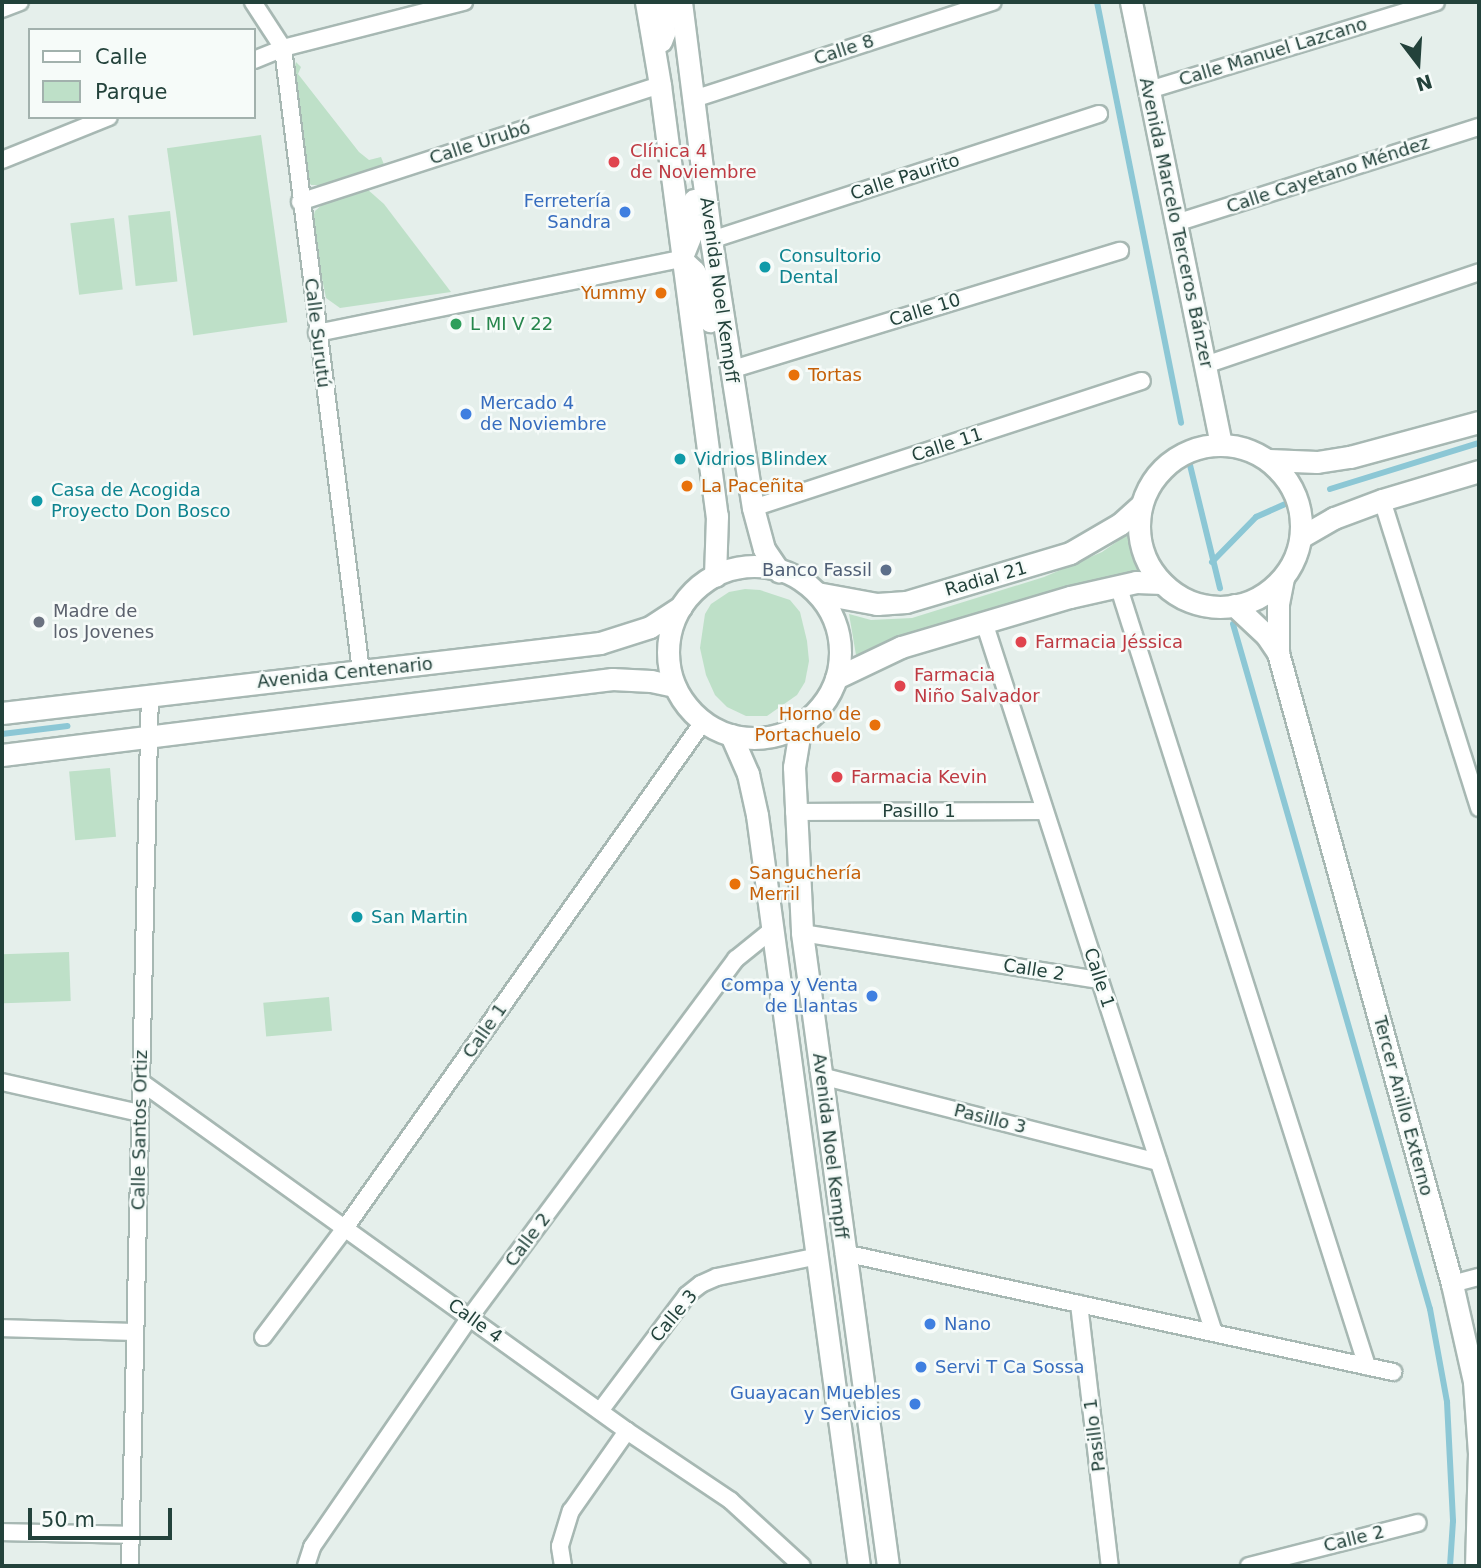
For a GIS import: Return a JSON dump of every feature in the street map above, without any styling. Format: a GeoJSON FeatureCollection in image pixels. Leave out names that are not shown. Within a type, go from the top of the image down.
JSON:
{"type":"FeatureCollection","features":[{"type":"Feature","properties":{"kind":"street"},"geometry":{"type":"LineString","coordinates":[[2,9],[20,2]]}},
{"type":"Feature","properties":{"kind":"street","name":"Calle Surutú"},"geometry":{"type":"LineString","coordinates":[[253,2],[283,48],[300,202],[361,672]]}},
{"type":"Feature","properties":{"kind":"street"},"geometry":{"type":"LineString","coordinates":[[256,59],[283,48],[464,2]]}},
{"type":"Feature","properties":{"kind":"street","name":"Avenida Noel Kempff"},"geometry":{"type":"LineString","coordinates":[[646,2],[656,54],[717,516],[718,554],[715,576]]}},
{"type":"Feature","properties":{"kind":"street"},"geometry":{"type":"LineString","coordinates":[[656,54],[664,33],[663,2]]}},
{"type":"Feature","properties":{"kind":"street","name":"Avenida Noel Kempff"},"geometry":{"type":"LineString","coordinates":[[681,2],[711,240],[753,508],[764,549],[779,571]]}},
{"type":"Feature","properties":{"kind":"street","name":"Calle 8"},"geometry":{"type":"LineString","coordinates":[[694,99],[993,2]]}},
{"type":"Feature","properties":{"kind":"street","name":"Avenida Marcelo Terceros Bánzer"},"geometry":{"type":"LineString","coordinates":[[1131,2],[1221,444]]}},
{"type":"Feature","properties":{"kind":"street","name":"Calle Manuel Lazcano"},"geometry":{"type":"LineString","coordinates":[[1149,90],[1436,2]]}},
{"type":"Feature","properties":{"kind":"street","name":"Calle Urubó"},"geometry":{"type":"LineString","coordinates":[[300,202],[660,85]]}},
{"type":"Feature","properties":{"kind":"street","name":"Calle Paurito"},"geometry":{"type":"LineString","coordinates":[[711,240],[1099,114]]}},
{"type":"Feature","properties":{"kind":"street"},"geometry":{"type":"LineString","coordinates":[[2,160],[104,119]]}},
{"type":"Feature","properties":{"kind":"street","name":"Calle Cayetano Méndez"},"geometry":{"type":"LineString","coordinates":[[1176,223],[1479,127]]}},
{"type":"Feature","properties":{"kind":"street"},"geometry":{"type":"LineString","coordinates":[[681,259],[696,222],[693,180],[700,143]]}},
{"type":"Feature","properties":{"kind":"street","name":"Calle 10"},"geometry":{"type":"LineString","coordinates":[[730,370],[1120,251]]}},
{"type":"Feature","properties":{"kind":"street"},"geometry":{"type":"LineString","coordinates":[[317,333],[681,259]]}},
{"type":"Feature","properties":{"kind":"street"},"geometry":{"type":"LineString","coordinates":[[681,259],[694,271],[703,288],[716,349],[730,370]]}},
{"type":"Feature","properties":{"kind":"street"},"geometry":{"type":"LineString","coordinates":[[1205,365],[1479,272]]}},
{"type":"Feature","properties":{"kind":"street","name":"Calle 11"},"geometry":{"type":"LineString","coordinates":[[753,508],[1142,381]]}},
{"type":"Feature","properties":{"kind":"street"},"geometry":{"type":"LineString","coordinates":[[1269,460],[1317,462],[1350,457],[1479,422]]}},
{"type":"Feature","properties":{"kind":"street"},"geometry":{"type":"LineString","coordinates":[[1221,444],[1242,447],[1269,460],[1289,482],[1300,508],[1301,537],[1294,559],[1283,578],[1266,593],[1234,605],[1201,605],[1180,597],[1162,583],[1149,566],[1141,547],[1138,526],[1141,505],[1155,476],[1180,455],[1221,444]]}},
{"type":"Feature","properties":{"kind":"street"},"geometry":{"type":"LineString","coordinates":[[1301,537],[1334,518],[1382,500],[1479,471]]}},
{"type":"Feature","properties":{"kind":"street"},"geometry":{"type":"LineString","coordinates":[[1382,500],[1479,808]]}},
{"type":"Feature","properties":{"kind":"street","name":"Radial 21"},"geometry":{"type":"LineString","coordinates":[[817,593],[877,604],[906,602],[1070,553],[1120,524],[1141,505]]}},
{"type":"Feature","properties":{"kind":"street"},"geometry":{"type":"LineString","coordinates":[[757,566],[779,571],[793,576],[817,593],[831,611],[838,633],[840,656],[836,678],[823,704],[802,724],[779,734],[755,738],[731,735],[703,722],[686,706],[674,686],[668,659],[670,632],[681,607],[696,589],[715,576],[757,566]]}},
{"type":"Feature","properties":{"kind":"street","name":"Tercer Anillo Externo"},"geometry":{"type":"LineString","coordinates":[[1283,578],[1276,628],[1278,653],[1452,1284],[1474,1382],[1479,1506],[1476,1566]]}},
{"type":"Feature","properties":{"kind":"street"},"geometry":{"type":"LineString","coordinates":[[836,678],[901,647],[984,622],[1118,585],[1162,583]]}},
{"type":"Feature","properties":{"kind":"street"},"geometry":{"type":"LineString","coordinates":[[1118,585],[1367,1366]]}},
{"type":"Feature","properties":{"kind":"street","name":"Tercer Anillo Externo"},"geometry":{"type":"LineString","coordinates":[[1234,605],[1266,635],[1278,653]]}},
{"type":"Feature","properties":{"kind":"street","name":"Avenida Centenario"},"geometry":{"type":"LineString","coordinates":[[2,713],[600,643],[650,627],[681,607]]}},
{"type":"Feature","properties":{"kind":"street","name":"Calle 1"},"geometry":{"type":"LineString","coordinates":[[984,622],[1214,1333]]}},
{"type":"Feature","properties":{"kind":"street"},"geometry":{"type":"LineString","coordinates":[[2,755],[612,679],[651,681],[674,686]]}},
{"type":"Feature","properties":{"kind":"street","name":"Calle Santos Ortiz"},"geometry":{"type":"LineString","coordinates":[[130,1566],[150,695]]}},
{"type":"Feature","properties":{"kind":"street","name":"Calle 1"},"geometry":{"type":"LineString","coordinates":[[263,1337],[345,1228],[703,722]]}},
{"type":"Feature","properties":{"kind":"street","name":"Avenida Noel Kempff"},"geometry":{"type":"LineString","coordinates":[[802,724],[794,767],[794,812],[803,933],[888,1566]]}},
{"type":"Feature","properties":{"kind":"street","name":"Avenida Noel Kempff"},"geometry":{"type":"LineString","coordinates":[[731,735],[748,774],[757,815],[859,1566]]}},
{"type":"Feature","properties":{"kind":"street","name":"Pasillo 1"},"geometry":{"type":"LineString","coordinates":[[794,812],[1044,811]]}},
{"type":"Feature","properties":{"kind":"street","name":"Calle 2"},"geometry":{"type":"LineString","coordinates":[[306,1566],[312,1548],[470,1317],[736,959],[772,930]]}},
{"type":"Feature","properties":{"kind":"street","name":"Calle 2"},"geometry":{"type":"LineString","coordinates":[[803,933],[1099,980]]}},
{"type":"Feature","properties":{"kind":"street","name":"Pasillo 3"},"geometry":{"type":"LineString","coordinates":[[821,1076],[1158,1162]]}},
{"type":"Feature","properties":{"kind":"street"},"geometry":{"type":"LineString","coordinates":[[2,1082],[140,1113]]}},
{"type":"Feature","properties":{"kind":"street","name":"Calle 4"},"geometry":{"type":"LineString","coordinates":[[141,1082],[627,1431],[731,1501],[802,1566]]}},
{"type":"Feature","properties":{"kind":"street"},"geometry":{"type":"LineString","coordinates":[[800,1122],[813,1143],[829,1236],[844,1253],[1393,1372]]}},
{"type":"Feature","properties":{"kind":"street"},"geometry":{"type":"LineString","coordinates":[[818,1256],[828,1262],[841,1286],[860,1418],[871,1441]]}},
{"type":"Feature","properties":{"kind":"street","name":"Calle 3"},"geometry":{"type":"LineString","coordinates":[[600,1411],[687,1295],[701,1284],[717,1277],[818,1256]]}},
{"type":"Feature","properties":{"kind":"street"},"geometry":{"type":"LineString","coordinates":[[1452,1284],[1479,1278]]}},
{"type":"Feature","properties":{"kind":"street","name":"Pasillo 1"},"geometry":{"type":"LineString","coordinates":[[1079,1304],[1110,1566]]}},
{"type":"Feature","properties":{"kind":"street"},"geometry":{"type":"LineString","coordinates":[[2,1328],[135,1332]]}},
{"type":"Feature","properties":{"kind":"street"},"geometry":{"type":"LineString","coordinates":[[563,1566],[561,1546],[571,1511],[627,1431]]}},
{"type":"Feature","properties":{"kind":"street","name":"Calle 2"},"geometry":{"type":"LineString","coordinates":[[1249,1566],[1418,1523]]}},
{"type":"Feature","properties":{"kind":"street"},"geometry":{"type":"LineString","coordinates":[[2,1532],[131,1535]]}},
{"type":"Feature","properties":{"kind":"green space"},"geometry":{"type":"Polygon","coordinates":[[[296,62],[301,67],[298,74],[359,152],[369,160],[381,157],[385,167],[330,185],[311,185],[302,171],[290,82],[296,62]]]}},
{"type":"Feature","properties":{"kind":"green space"},"geometry":{"type":"Polygon","coordinates":[[[261,135],[287,322],[193,335],[167,148],[261,135]]]}},
{"type":"Feature","properties":{"kind":"green space"},"geometry":{"type":"Polygon","coordinates":[[[367,189],[384,204],[451,292],[340,308],[326,298],[311,225],[315,211],[325,202],[367,189]]]}},
{"type":"Feature","properties":{"kind":"green space"},"geometry":{"type":"Polygon","coordinates":[[[170,211],[177,282],[136,286],[128,215],[170,211]]]}},
{"type":"Feature","properties":{"kind":"green space"},"geometry":{"type":"Polygon","coordinates":[[[114,218],[123,289],[79,295],[70,223],[114,218]]]}},
{"type":"Feature","properties":{"kind":"green space"},"geometry":{"type":"Polygon","coordinates":[[[1128,534],[1142,574],[940,627],[856,655],[849,614],[871,620],[912,618],[1044,577],[1102,552],[1128,534]]]}},
{"type":"Feature","properties":{"kind":"green space"},"geometry":{"type":"Polygon","coordinates":[[[760,590],[790,600],[800,612],[807,641],[809,661],[805,682],[797,695],[767,716],[746,716],[727,707],[715,695],[706,675],[700,648],[705,614],[711,604],[729,592],[760,590]]]}},
{"type":"Feature","properties":{"kind":"green space"},"geometry":{"type":"Polygon","coordinates":[[[110,768],[116,837],[75,840],[69,772],[110,768]]]}},
{"type":"Feature","properties":{"kind":"green space"},"geometry":{"type":"Polygon","coordinates":[[[69,952],[71,1001],[4,1003],[2,954],[69,952]]]}},
{"type":"Feature","properties":{"kind":"green space"},"geometry":{"type":"Polygon","coordinates":[[[329,997],[332,1031],[266,1037],[263,1003],[329,997]]]}},
{"type":"Feature","properties":{"kind":"waterway"},"geometry":{"type":"LineString","coordinates":[[1097,2],[1181,423]]}},
{"type":"Feature","properties":{"kind":"waterway"},"geometry":{"type":"LineString","coordinates":[[1330,489],[1479,443]]}},
{"type":"Feature","properties":{"kind":"waterway"},"geometry":{"type":"LineString","coordinates":[[1189,461],[1220,588]]}},
{"type":"Feature","properties":{"kind":"waterway"},"geometry":{"type":"LineString","coordinates":[[1212,562],[1256,517],[1285,504]]}},
{"type":"Feature","properties":{"kind":"waterway"},"geometry":{"type":"LineString","coordinates":[[1233,624],[1430,1309],[1447,1402],[1453,1521],[1450,1566]]}},
{"type":"Feature","properties":{"kind":"waterway"},"geometry":{"type":"LineString","coordinates":[[2,734],[68,726]]}},
{"type":"Feature","properties":{"kind":"place","name":"Clínica 4 de Noviembre"},"geometry":{"type":"Point","coordinates":[614,162]}},
{"type":"Feature","properties":{"kind":"place","name":"Ferretería Sandra"},"geometry":{"type":"Point","coordinates":[625,212]}},
{"type":"Feature","properties":{"kind":"place","name":"Consultorio Dental"},"geometry":{"type":"Point","coordinates":[765,267]}},
{"type":"Feature","properties":{"kind":"place","name":"Yummy"},"geometry":{"type":"Point","coordinates":[661,293]}},
{"type":"Feature","properties":{"kind":"place","name":"L MI V 22"},"geometry":{"type":"Point","coordinates":[456,324]}},
{"type":"Feature","properties":{"kind":"place","name":"Tortas"},"geometry":{"type":"Point","coordinates":[794,375]}},
{"type":"Feature","properties":{"kind":"place","name":"Mercado 4 de Noviembre"},"geometry":{"type":"Point","coordinates":[466,414]}},
{"type":"Feature","properties":{"kind":"place","name":"Vidrios Blindex"},"geometry":{"type":"Point","coordinates":[680,459]}},
{"type":"Feature","properties":{"kind":"place","name":"La Paceñita"},"geometry":{"type":"Point","coordinates":[687,486]}},
{"type":"Feature","properties":{"kind":"place","name":"Casa de Acogida Proyecto Don Bosco"},"geometry":{"type":"Point","coordinates":[37,501]}},
{"type":"Feature","properties":{"kind":"place","name":"Banco Fassil"},"geometry":{"type":"Point","coordinates":[886,570]}},
{"type":"Feature","properties":{"kind":"place","name":"Madre de los Jovenes"},"geometry":{"type":"Point","coordinates":[39,622]}},
{"type":"Feature","properties":{"kind":"place","name":"Farmacia Jéssica"},"geometry":{"type":"Point","coordinates":[1021,642]}},
{"type":"Feature","properties":{"kind":"place","name":"Farmacia Niño Salvador"},"geometry":{"type":"Point","coordinates":[900,686]}},
{"type":"Feature","properties":{"kind":"place","name":"Horno de Portachuelo"},"geometry":{"type":"Point","coordinates":[875,725]}},
{"type":"Feature","properties":{"kind":"place","name":"Farmacia Kevin"},"geometry":{"type":"Point","coordinates":[837,777]}},
{"type":"Feature","properties":{"kind":"place","name":"Sanguchería Merril"},"geometry":{"type":"Point","coordinates":[735,884]}},
{"type":"Feature","properties":{"kind":"place","name":"San Martin"},"geometry":{"type":"Point","coordinates":[357,917]}},
{"type":"Feature","properties":{"kind":"place","name":"Compa y Venta de Llantas"},"geometry":{"type":"Point","coordinates":[872,996]}},
{"type":"Feature","properties":{"kind":"place","name":"Nano"},"geometry":{"type":"Point","coordinates":[930,1324]}},
{"type":"Feature","properties":{"kind":"place","name":"Servi T Ca Sossa"},"geometry":{"type":"Point","coordinates":[921,1367]}},
{"type":"Feature","properties":{"kind":"place","name":"Guayacan Muebles y Servicios"},"geometry":{"type":"Point","coordinates":[915,1404]}}]}
